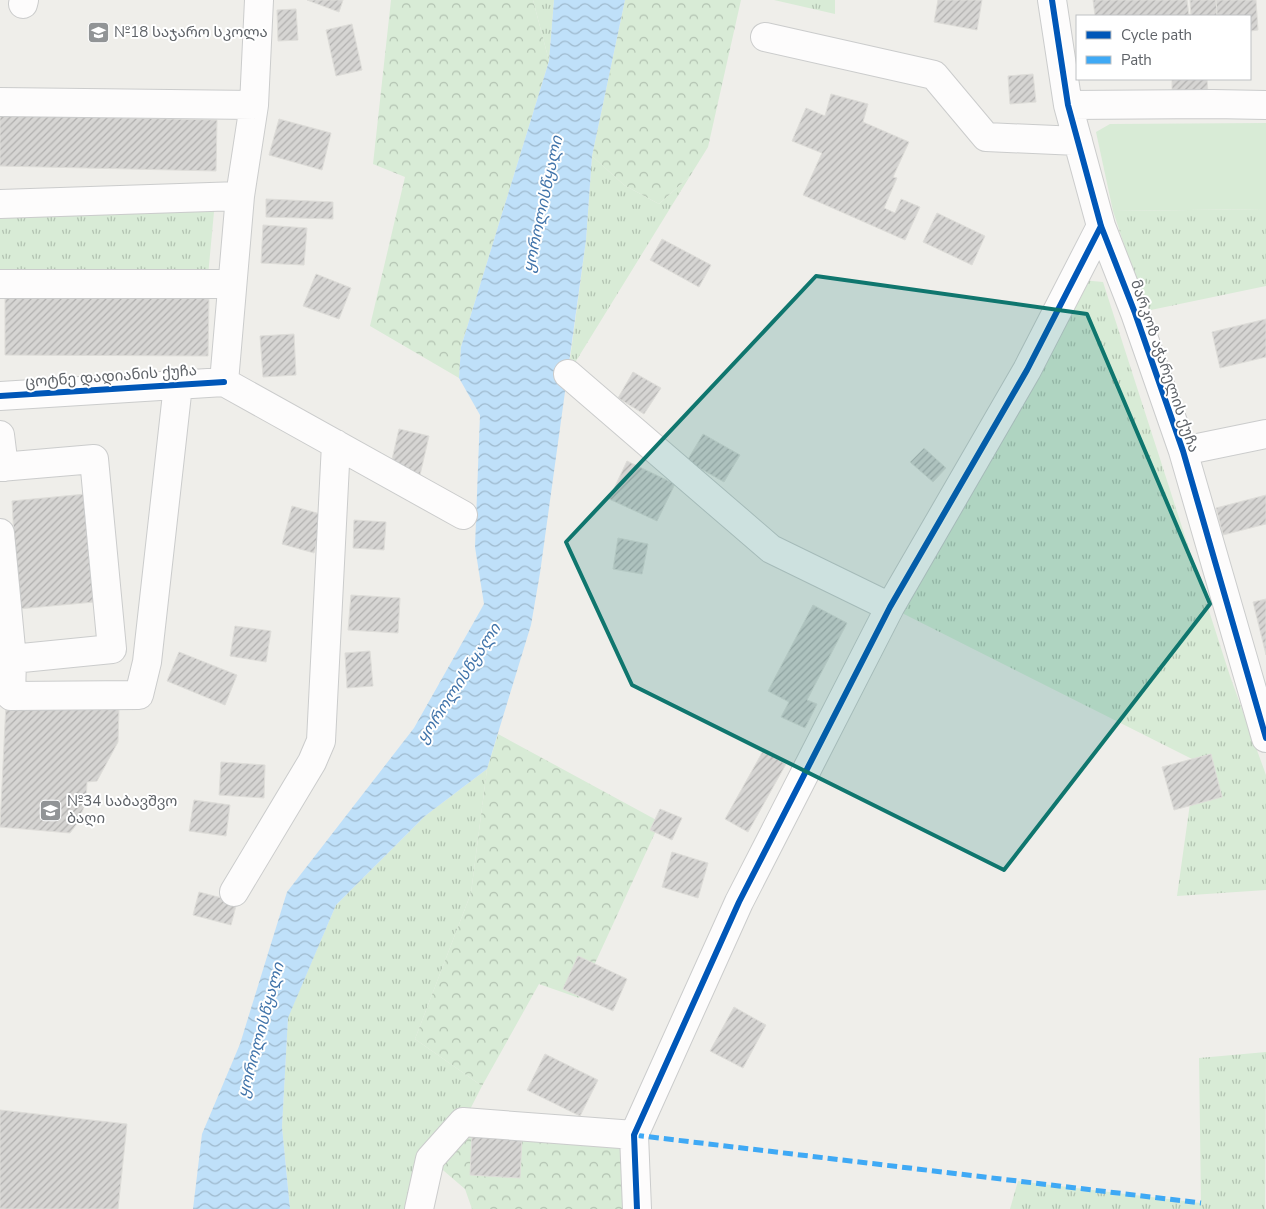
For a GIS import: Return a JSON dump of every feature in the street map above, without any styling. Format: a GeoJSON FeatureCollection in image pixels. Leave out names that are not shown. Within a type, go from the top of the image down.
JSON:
{"type":"FeatureCollection","features":[{"type":"Feature","properties":{"kind":"street"},"geometry":{"type":"LineString","coordinates":[[259,0],[254,105],[240,196],[224,382],[463,516]]}},
{"type":"Feature","properties":{"kind":"street","name":"მარკოზ აჭარელის ქუჩა"},"geometry":{"type":"LineString","coordinates":[[1052,0],[1068,105],[1101,226],[1135,313],[1183,451],[1266,738]]}},
{"type":"Feature","properties":{"kind":"street"},"geometry":{"type":"LineString","coordinates":[[765,37],[934,75],[986,137],[1078,141]]}},
{"type":"Feature","properties":{"kind":"street"},"geometry":{"type":"LineString","coordinates":[[0,102],[254,105]]}},
{"type":"Feature","properties":{"kind":"street"},"geometry":{"type":"LineString","coordinates":[[1068,105],[1266,105]]}},
{"type":"Feature","properties":{"kind":"street"},"geometry":{"type":"LineString","coordinates":[[0,204],[240,196]]}},
{"type":"Feature","properties":{"kind":"street"},"geometry":{"type":"LineString","coordinates":[[637,1209],[634,1135],[739,902],[890,607],[1027,370],[1101,226]]}},
{"type":"Feature","properties":{"kind":"street"},"geometry":{"type":"LineString","coordinates":[[0,284],[232,284]]}},
{"type":"Feature","properties":{"kind":"street"},"geometry":{"type":"LineString","coordinates":[[568,374],[771,549],[890,607]]}},
{"type":"Feature","properties":{"kind":"street","name":"ცოტნე დადიანის ქუჩა"},"geometry":{"type":"LineString","coordinates":[[0,396],[224,382]]}},
{"type":"Feature","properties":{"kind":"street"},"geometry":{"type":"LineString","coordinates":[[0,533],[12,658],[11,696],[138,695],[147,662],[178,385]]}},
{"type":"Feature","properties":{"kind":"street"},"geometry":{"type":"LineString","coordinates":[[1183,451],[1266,434]]}},
{"type":"Feature","properties":{"kind":"street"},"geometry":{"type":"LineString","coordinates":[[0,435],[2,467],[94,459],[112,649],[12,658]]}},
{"type":"Feature","properties":{"kind":"street"},"geometry":{"type":"LineString","coordinates":[[234,892],[312,762],[321,741],[336,444]]}},
{"type":"Feature","properties":{"kind":"street"},"geometry":{"type":"LineString","coordinates":[[419,1209],[430,1159],[463,1122],[634,1135]]}},
{"type":"Feature","properties":{"kind":"highlighted area"},"geometry":{"type":"Polygon","coordinates":[[[816,276],[1087,314],[1210,604],[1004,870],[632,685],[566,542],[816,276]]]}},
{"type":"Feature","properties":{"kind":"green space"},"geometry":{"type":"Polygon","coordinates":[[[391,0],[533,0],[549,61],[461,347],[459,378],[370,326],[405,177],[373,164],[391,0]]]}},
{"type":"Feature","properties":{"kind":"green space"},"geometry":{"type":"Polygon","coordinates":[[[533,0],[554,0],[549,61],[533,0]]]}},
{"type":"Feature","properties":{"kind":"green space"},"geometry":{"type":"Polygon","coordinates":[[[625,0],[741,0],[708,147],[690,176],[659,204],[624,185],[592,156],[625,0]]]}},
{"type":"Feature","properties":{"kind":"green space"},"geometry":{"type":"Polygon","coordinates":[[[774,0],[835,0],[835,14],[774,0]]]}},
{"type":"Feature","properties":{"kind":"green space"},"geometry":{"type":"Polygon","coordinates":[[[1266,123],[1266,209],[1113,211],[1096,132],[1110,124],[1266,123]]]}},
{"type":"Feature","properties":{"kind":"green space"},"geometry":{"type":"Polygon","coordinates":[[[592,156],[624,185],[659,204],[690,176],[568,374],[586,240],[592,156]]]}},
{"type":"Feature","properties":{"kind":"green space"},"geometry":{"type":"Polygon","coordinates":[[[215,201],[208,276],[0,276],[0,208],[215,201]]]}},
{"type":"Feature","properties":{"kind":"green space"},"geometry":{"type":"Polygon","coordinates":[[[1266,209],[1266,286],[1146,311],[1113,211],[1266,209]]]}},
{"type":"Feature","properties":{"kind":"green space"},"geometry":{"type":"Polygon","coordinates":[[[1082,280],[1103,282],[1230,676],[1266,775],[1266,890],[1177,896],[1196,761],[902,613],[1082,280]]]}},
{"type":"Feature","properties":{"kind":"green space"},"geometry":{"type":"Polygon","coordinates":[[[498,734],[660,822],[579,998],[539,984],[482,1086],[415,1039],[471,893],[487,769],[498,734]]]}},
{"type":"Feature","properties":{"kind":"green space"},"geometry":{"type":"Polygon","coordinates":[[[487,769],[471,893],[415,1039],[482,1086],[419,1209],[290,1209],[282,1127],[288,1017],[336,905],[425,816],[487,769]]]}},
{"type":"Feature","properties":{"kind":"green space"},"geometry":{"type":"Polygon","coordinates":[[[1266,1052],[1265,1209],[1010,1209],[1018,1181],[1201,1203],[1199,1058],[1266,1052]]]}},
{"type":"Feature","properties":{"kind":"green space"},"geometry":{"type":"Polygon","coordinates":[[[463,1122],[634,1135],[637,1209],[472,1209],[465,1189],[430,1159],[463,1122]]]}},
{"type":"Feature","properties":{"kind":"water","name":"ყოროლისწყალი"},"geometry":{"type":"Polygon","coordinates":[[[554,0],[625,0],[592,156],[586,240],[540,573],[531,625],[487,769],[425,816],[336,905],[288,1018],[282,1127],[290,1209],[193,1209],[202,1134],[240,1044],[287,892],[414,728],[484,604],[475,547],[480,415],[459,378],[461,347],[549,61],[554,0]]]}},
{"type":"Feature","properties":{"kind":"building"},"geometry":{"type":"Polygon","coordinates":[[[307,0],[343,0],[339,12],[307,0]]]}},
{"type":"Feature","properties":{"kind":"building"},"geometry":{"type":"Polygon","coordinates":[[[938,0],[982,0],[977,30],[934,22],[938,0]]]}},
{"type":"Feature","properties":{"kind":"building"},"geometry":{"type":"Polygon","coordinates":[[[1093,0],[1187,0],[1189,15],[1095,15],[1093,0]]]}},
{"type":"Feature","properties":{"kind":"building"},"geometry":{"type":"Polygon","coordinates":[[[1190,0],[1216,0],[1217,15],[1191,15],[1190,0]]]}},
{"type":"Feature","properties":{"kind":"building"},"geometry":{"type":"Polygon","coordinates":[[[1216,0],[1256,0],[1258,30],[1251,31],[1251,15],[1217,15],[1216,0]]]}},
{"type":"Feature","properties":{"kind":"building"},"geometry":{"type":"Polygon","coordinates":[[[296,9],[298,40],[278,41],[277,10],[296,9]]]}},
{"type":"Feature","properties":{"kind":"building"},"geometry":{"type":"Polygon","coordinates":[[[352,24],[362,70],[336,76],[326,30],[352,24]]]}},
{"type":"Feature","properties":{"kind":"building"},"geometry":{"type":"Polygon","coordinates":[[[1033,74],[1036,102],[1010,104],[1008,76],[1033,74]]]}},
{"type":"Feature","properties":{"kind":"building"},"geometry":{"type":"Polygon","coordinates":[[[1172,80],[1207,80],[1208,93],[1172,93],[1172,80]]]}},
{"type":"Feature","properties":{"kind":"building"},"geometry":{"type":"Polygon","coordinates":[[[831,94],[868,104],[863,122],[909,142],[893,177],[897,178],[884,208],[895,213],[901,199],[920,207],[905,240],[803,195],[822,153],[792,141],[806,108],[825,116],[831,94]]]}},
{"type":"Feature","properties":{"kind":"building"},"geometry":{"type":"Polygon","coordinates":[[[0,115],[217,120],[216,171],[0,166],[0,115]]]}},
{"type":"Feature","properties":{"kind":"building"},"geometry":{"type":"Polygon","coordinates":[[[279,119],[331,133],[322,170],[269,155],[279,119]]]}},
{"type":"Feature","properties":{"kind":"building"},"geometry":{"type":"Polygon","coordinates":[[[266,199],[333,202],[333,219],[266,217],[266,199]]]}},
{"type":"Feature","properties":{"kind":"building"},"geometry":{"type":"Polygon","coordinates":[[[937,213],[985,236],[972,265],[923,242],[937,213]]]}},
{"type":"Feature","properties":{"kind":"building"},"geometry":{"type":"Polygon","coordinates":[[[263,225],[307,228],[304,265],[261,263],[263,225]]]}},
{"type":"Feature","properties":{"kind":"building"},"geometry":{"type":"Polygon","coordinates":[[[662,239],[711,265],[699,287],[650,260],[662,239]]]}},
{"type":"Feature","properties":{"kind":"building"},"geometry":{"type":"Polygon","coordinates":[[[316,274],[351,288],[339,319],[303,306],[316,274]]]}},
{"type":"Feature","properties":{"kind":"building"},"geometry":{"type":"Polygon","coordinates":[[[5,293],[209,297],[208,356],[5,355],[5,293]]]}},
{"type":"Feature","properties":{"kind":"building"},"geometry":{"type":"Polygon","coordinates":[[[1266,319],[1266,357],[1220,368],[1212,332],[1266,319]]]}},
{"type":"Feature","properties":{"kind":"building"},"geometry":{"type":"Polygon","coordinates":[[[294,334],[296,375],[263,377],[260,336],[294,334]]]}},
{"type":"Feature","properties":{"kind":"building"},"geometry":{"type":"Polygon","coordinates":[[[633,372],[661,388],[644,414],[618,398],[633,372]]]}},
{"type":"Feature","properties":{"kind":"building"},"geometry":{"type":"Polygon","coordinates":[[[399,429],[429,436],[420,475],[390,468],[399,429]]]}},
{"type":"Feature","properties":{"kind":"building"},"geometry":{"type":"Polygon","coordinates":[[[703,434],[740,455],[724,482],[687,461],[703,434]]]}},
{"type":"Feature","properties":{"kind":"building"},"geometry":{"type":"Polygon","coordinates":[[[924,448],[946,468],[933,482],[910,462],[924,448]]]}},
{"type":"Feature","properties":{"kind":"building"},"geometry":{"type":"Polygon","coordinates":[[[627,461],[675,484],[657,521],[609,499],[627,461]]]}},
{"type":"Feature","properties":{"kind":"building"},"geometry":{"type":"Polygon","coordinates":[[[86,494],[94,602],[18,609],[12,501],[86,494]]]}},
{"type":"Feature","properties":{"kind":"building"},"geometry":{"type":"Polygon","coordinates":[[[1266,495],[1266,524],[1223,535],[1216,508],[1266,495]]]}},
{"type":"Feature","properties":{"kind":"building"},"geometry":{"type":"Polygon","coordinates":[[[292,506],[324,515],[314,553],[282,544],[292,506]]]}},
{"type":"Feature","properties":{"kind":"building"},"geometry":{"type":"Polygon","coordinates":[[[354,520],[386,522],[384,550],[353,548],[354,520]]]}},
{"type":"Feature","properties":{"kind":"building"},"geometry":{"type":"Polygon","coordinates":[[[618,538],[648,544],[642,574],[613,569],[618,538]]]}},
{"type":"Feature","properties":{"kind":"building"},"geometry":{"type":"Polygon","coordinates":[[[351,595],[400,598],[398,633],[348,630],[351,595]]]}},
{"type":"Feature","properties":{"kind":"building"},"geometry":{"type":"Polygon","coordinates":[[[1266,599],[1266,655],[1253,602],[1266,599]]]}},
{"type":"Feature","properties":{"kind":"building"},"geometry":{"type":"Polygon","coordinates":[[[813,605],[847,623],[807,700],[817,704],[805,728],[781,717],[789,702],[768,691],[813,605]]]}},
{"type":"Feature","properties":{"kind":"building"},"geometry":{"type":"Polygon","coordinates":[[[235,626],[271,631],[266,662],[230,656],[235,626]]]}},
{"type":"Feature","properties":{"kind":"building"},"geometry":{"type":"Polygon","coordinates":[[[370,651],[373,686],[347,688],[345,653],[370,651]]]}},
{"type":"Feature","properties":{"kind":"building"},"geometry":{"type":"Polygon","coordinates":[[[179,652],[237,675],[225,705],[167,681],[179,652]]]}},
{"type":"Feature","properties":{"kind":"building"},"geometry":{"type":"Polygon","coordinates":[[[6,703],[119,709],[118,742],[97,781],[87,782],[86,803],[76,825],[70,833],[0,827],[6,703]]]}},
{"type":"Feature","properties":{"kind":"building"},"geometry":{"type":"Polygon","coordinates":[[[763,751],[786,764],[748,832],[725,819],[763,751]]]}},
{"type":"Feature","properties":{"kind":"building"},"geometry":{"type":"Polygon","coordinates":[[[1211,754],[1222,797],[1174,810],[1162,767],[1211,754]]]}},
{"type":"Feature","properties":{"kind":"building"},"geometry":{"type":"Polygon","coordinates":[[[221,762],[265,765],[264,798],[219,795],[221,762]]]}},
{"type":"Feature","properties":{"kind":"building"},"geometry":{"type":"Polygon","coordinates":[[[194,800],[230,805],[226,836],[189,831],[194,800]]]}},
{"type":"Feature","properties":{"kind":"building"},"geometry":{"type":"Polygon","coordinates":[[[660,809],[682,818],[672,840],[650,830],[660,809]]]}},
{"type":"Feature","properties":{"kind":"building"},"geometry":{"type":"Polygon","coordinates":[[[672,852],[708,863],[698,898],[662,887],[672,852]]]}},
{"type":"Feature","properties":{"kind":"building"},"geometry":{"type":"Polygon","coordinates":[[[199,892],[237,902],[231,925],[193,915],[199,892]]]}},
{"type":"Feature","properties":{"kind":"building"},"geometry":{"type":"Polygon","coordinates":[[[578,956],[627,979],[613,1011],[563,989],[578,956]]]}},
{"type":"Feature","properties":{"kind":"building"},"geometry":{"type":"Polygon","coordinates":[[[734,1007],[766,1025],[743,1068],[710,1051],[734,1007]]]}},
{"type":"Feature","properties":{"kind":"building"},"geometry":{"type":"Polygon","coordinates":[[[545,1054],[598,1080],[580,1116],[527,1090],[545,1054]]]}},
{"type":"Feature","properties":{"kind":"building"},"geometry":{"type":"Polygon","coordinates":[[[0,1110],[127,1124],[118,1209],[0,1209],[0,1110]]]}},
{"type":"Feature","properties":{"kind":"building"},"geometry":{"type":"Polygon","coordinates":[[[472,1134],[522,1138],[520,1178],[470,1175],[472,1134]]]}},
{"type":"Feature","properties":{"kind":"marked path"},"geometry":{"type":"LineString","coordinates":[[634,1135],[1201,1203]]}},
{"type":"Feature","properties":{"kind":"cycle path"},"geometry":{"type":"LineString","coordinates":[[1052,0],[1068,105],[1101,226],[1135,313],[1183,451],[1266,738]]}},
{"type":"Feature","properties":{"kind":"cycle path"},"geometry":{"type":"LineString","coordinates":[[637,1209],[634,1135],[739,902],[890,607],[1027,370],[1101,226]]}},
{"type":"Feature","properties":{"kind":"cycle path"},"geometry":{"type":"LineString","coordinates":[[0,396],[224,382]]}},
{"type":"Feature","properties":{"kind":"place","name":"№18 საჯარო სკოლა"},"geometry":{"type":"Point","coordinates":[98,32]}},
{"type":"Feature","properties":{"kind":"place","name":"№34 საბავშვო ბაღი"},"geometry":{"type":"Point","coordinates":[51,810]}}]}
